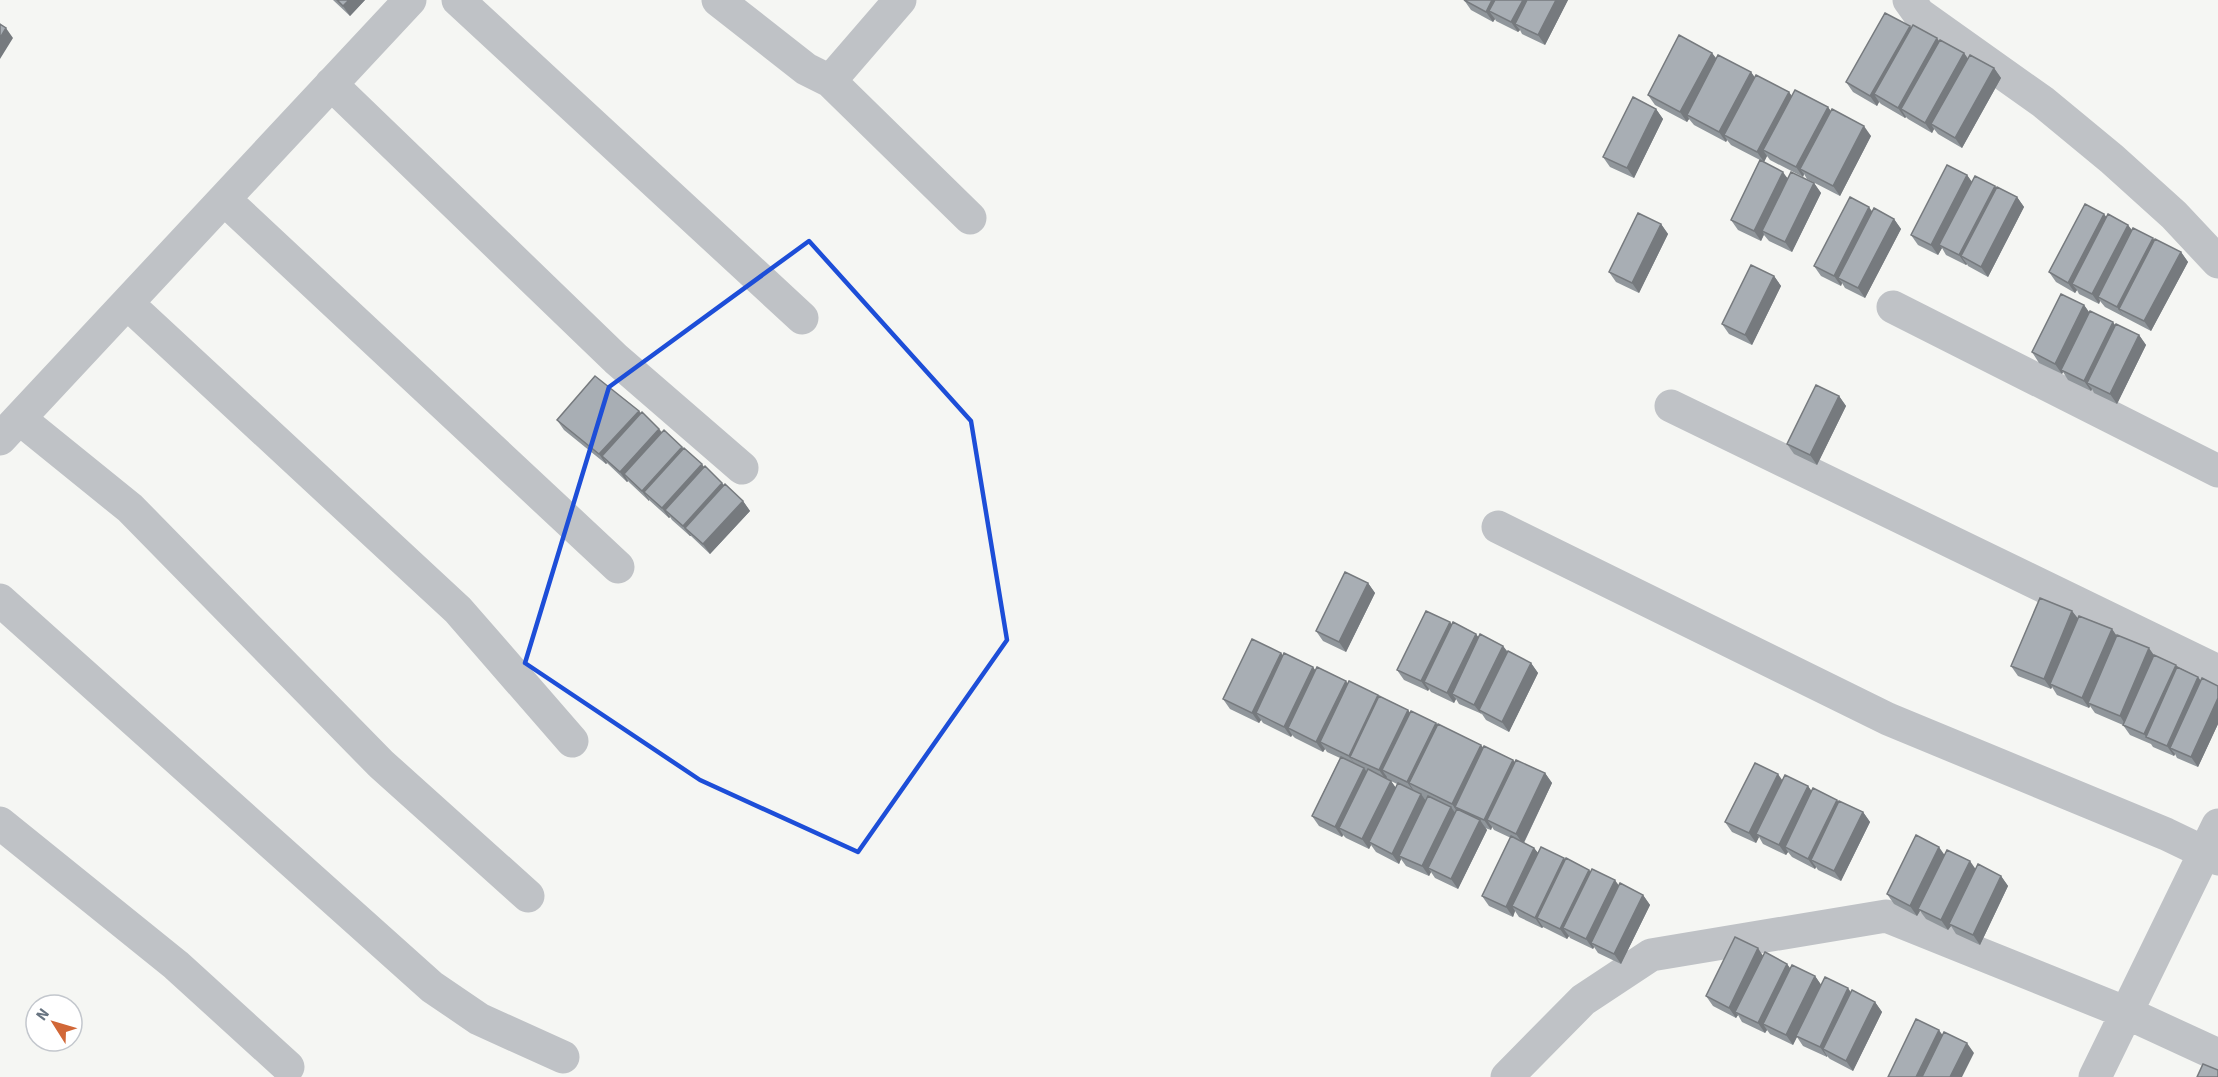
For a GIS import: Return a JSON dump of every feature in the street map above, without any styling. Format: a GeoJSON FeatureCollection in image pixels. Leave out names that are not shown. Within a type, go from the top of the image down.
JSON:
{"type":"FeatureCollection","features":[{"type":"Feature","properties":{"kind":"street"},"geometry":{"type":"LineString","coordinates":[[410,0],[10,429],[130,508],[381,764],[528,896]]}},
{"type":"Feature","properties":{"kind":"street"},"geometry":{"type":"LineString","coordinates":[[458,0],[802,318]]}},
{"type":"Feature","properties":{"kind":"street"},"geometry":{"type":"LineString","coordinates":[[718,0],[806,69],[830,81],[970,218]]}},
{"type":"Feature","properties":{"kind":"street"},"geometry":{"type":"LineString","coordinates":[[830,81],[900,0]]}},
{"type":"Feature","properties":{"kind":"street"},"geometry":{"type":"LineString","coordinates":[[1909,0],[1919,14],[2043,102],[2112,159],[2174,215],[2218,262]]}},
{"type":"Feature","properties":{"kind":"street"},"geometry":{"type":"LineString","coordinates":[[331,84],[616,359],[742,468]]}},
{"type":"Feature","properties":{"kind":"street"},"geometry":{"type":"LineString","coordinates":[[225,200],[618,567]]}},
{"type":"Feature","properties":{"kind":"street"},"geometry":{"type":"LineString","coordinates":[[128,304],[458,610],[572,741]]}},
{"type":"Feature","properties":{"kind":"street"},"geometry":{"type":"LineString","coordinates":[[1893,307],[2218,471]]}},
{"type":"Feature","properties":{"kind":"street"},"geometry":{"type":"LineString","coordinates":[[1671,406],[2218,670]]}},
{"type":"Feature","properties":{"kind":"street"},"geometry":{"type":"LineString","coordinates":[[1498,527],[1888,719],[2156,830],[2214,846],[2095,1077]]}},
{"type":"Feature","properties":{"kind":"street"},"geometry":{"type":"LineString","coordinates":[[0,600],[432,987],[479,1019],[563,1057]]}},
{"type":"Feature","properties":{"kind":"street"},"geometry":{"type":"LineString","coordinates":[[0,823],[176,965],[288,1067]]}},
{"type":"Feature","properties":{"kind":"street"},"geometry":{"type":"LineString","coordinates":[[1507,1077],[1583,1000],[1652,955],[1886,916],[2127,1012],[2218,1055]]}},
{"type":"Feature","properties":{"kind":"highlighted area"},"geometry":{"type":"Polygon","coordinates":[[[809,241],[971,421],[1007,640],[858,852],[700,780],[525,663],[609,387],[809,241]]]}},
{"type":"Feature","properties":{"kind":"building"},"geometry":{"type":"Polygon","coordinates":[[[337,0],[349,0],[343,6],[337,0]]]}},
{"type":"Feature","properties":{"kind":"building"},"geometry":{"type":"Polygon","coordinates":[[[1464,0],[1492,0],[1486,12],[1464,0]]]}},
{"type":"Feature","properties":{"kind":"building"},"geometry":{"type":"Polygon","coordinates":[[[1495,0],[1523,0],[1511,22],[1489,11],[1495,0]]]}},
{"type":"Feature","properties":{"kind":"building"},"geometry":{"type":"Polygon","coordinates":[[[1527,0],[1556,0],[1538,35],[1515,24],[1527,0]]]}},
{"type":"Feature","properties":{"kind":"building"},"geometry":{"type":"Polygon","coordinates":[[[1885,13],[1910,26],[1870,96],[1846,82],[1885,13]]]}},
{"type":"Feature","properties":{"kind":"building"},"geometry":{"type":"Polygon","coordinates":[[[0,24],[6,28],[0,38],[0,24]]]}},
{"type":"Feature","properties":{"kind":"building"},"geometry":{"type":"Polygon","coordinates":[[[1913,25],[1937,38],[1898,108],[1874,94],[1913,25]]]}},
{"type":"Feature","properties":{"kind":"building"},"geometry":{"type":"Polygon","coordinates":[[[1679,35],[1712,53],[1680,112],[1648,95],[1679,35]]]}},
{"type":"Feature","properties":{"kind":"building"},"geometry":{"type":"Polygon","coordinates":[[[1940,40],[1964,53],[1925,123],[1901,109],[1940,40]]]}},
{"type":"Feature","properties":{"kind":"building"},"geometry":{"type":"Polygon","coordinates":[[[1718,55],[1751,72],[1719,132],[1687,115],[1718,55]]]}},
{"type":"Feature","properties":{"kind":"building"},"geometry":{"type":"Polygon","coordinates":[[[1970,55],[1994,68],[1955,138],[1931,124],[1970,55]]]}},
{"type":"Feature","properties":{"kind":"building"},"geometry":{"type":"Polygon","coordinates":[[[1756,75],[1789,92],[1757,152],[1724,135],[1756,75]]]}},
{"type":"Feature","properties":{"kind":"building"},"geometry":{"type":"Polygon","coordinates":[[[1795,90],[1828,107],[1796,167],[1763,150],[1795,90]]]}},
{"type":"Feature","properties":{"kind":"building"},"geometry":{"type":"Polygon","coordinates":[[[1633,97],[1656,109],[1627,168],[1603,157],[1633,97]]]}},
{"type":"Feature","properties":{"kind":"building"},"geometry":{"type":"Polygon","coordinates":[[[1832,109],[1864,126],[1833,186],[1800,169],[1832,109]]]}},
{"type":"Feature","properties":{"kind":"building"},"geometry":{"type":"Polygon","coordinates":[[[1760,160],[1783,172],[1754,231],[1731,220],[1760,160]]]}},
{"type":"Feature","properties":{"kind":"building"},"geometry":{"type":"Polygon","coordinates":[[[1947,165],[1967,175],[1931,245],[1911,235],[1947,165]]]}},
{"type":"Feature","properties":{"kind":"building"},"geometry":{"type":"Polygon","coordinates":[[[1791,172],[1814,183],[1785,242],[1762,231],[1791,172]]]}},
{"type":"Feature","properties":{"kind":"building"},"geometry":{"type":"Polygon","coordinates":[[[1975,176],[1995,186],[1959,255],[1939,245],[1975,176]]]}},
{"type":"Feature","properties":{"kind":"building"},"geometry":{"type":"Polygon","coordinates":[[[1997,187],[2017,197],[1981,267],[1961,256],[1997,187]]]}},
{"type":"Feature","properties":{"kind":"building"},"geometry":{"type":"Polygon","coordinates":[[[1850,197],[1869,207],[1834,276],[1814,266],[1850,197]]]}},
{"type":"Feature","properties":{"kind":"building"},"geometry":{"type":"Polygon","coordinates":[[[2085,204],[2104,214],[2068,283],[2049,272],[2085,204]]]}},
{"type":"Feature","properties":{"kind":"building"},"geometry":{"type":"Polygon","coordinates":[[[1874,208],[1894,219],[1858,288],[1838,278],[1874,208]]]}},
{"type":"Feature","properties":{"kind":"building"},"geometry":{"type":"Polygon","coordinates":[[[1638,213],[1661,224],[1632,283],[1609,272],[1638,213]]]}},
{"type":"Feature","properties":{"kind":"building"},"geometry":{"type":"Polygon","coordinates":[[[2108,214],[2128,225],[2092,294],[2072,284],[2108,214]]]}},
{"type":"Feature","properties":{"kind":"building"},"geometry":{"type":"Polygon","coordinates":[[[2133,228],[2153,238],[2117,307],[2098,297],[2133,228]]]}},
{"type":"Feature","properties":{"kind":"building"},"geometry":{"type":"Polygon","coordinates":[[[2155,239],[2181,252],[2144,321],[2119,309],[2155,239]]]}},
{"type":"Feature","properties":{"kind":"building"},"geometry":{"type":"Polygon","coordinates":[[[1751,265],[1774,276],[1745,335],[1722,324],[1751,265]]]}},
{"type":"Feature","properties":{"kind":"building"},"geometry":{"type":"Polygon","coordinates":[[[2061,294],[2084,305],[2055,364],[2032,352],[2061,294]]]}},
{"type":"Feature","properties":{"kind":"building"},"geometry":{"type":"Polygon","coordinates":[[[2090,311],[2113,322],[2084,381],[2061,370],[2090,311]]]}},
{"type":"Feature","properties":{"kind":"building"},"geometry":{"type":"Polygon","coordinates":[[[2116,324],[2139,335],[2110,394],[2087,383],[2116,324]]]}},
{"type":"Feature","properties":{"kind":"building"},"geometry":{"type":"Polygon","coordinates":[[[595,376],[639,411],[599,454],[557,420],[595,376]]]}},
{"type":"Feature","properties":{"kind":"building"},"geometry":{"type":"Polygon","coordinates":[[[1816,385],[1839,396],[1810,455],[1787,444],[1816,385]]]}},
{"type":"Feature","properties":{"kind":"building"},"geometry":{"type":"Polygon","coordinates":[[[642,412],[659,429],[620,472],[602,456],[642,412]]]}},
{"type":"Feature","properties":{"kind":"building"},"geometry":{"type":"Polygon","coordinates":[[[664,430],[682,447],[642,491],[624,474],[664,430]]]}},
{"type":"Feature","properties":{"kind":"building"},"geometry":{"type":"Polygon","coordinates":[[[684,448],[702,464],[662,508],[644,492],[684,448]]]}},
{"type":"Feature","properties":{"kind":"building"},"geometry":{"type":"Polygon","coordinates":[[[705,466],[722,483],[683,526],[665,510],[705,466]]]}},
{"type":"Feature","properties":{"kind":"building"},"geometry":{"type":"Polygon","coordinates":[[[725,484],[743,501],[703,544],[685,528],[725,484]]]}},
{"type":"Feature","properties":{"kind":"building"},"geometry":{"type":"Polygon","coordinates":[[[1345,572],[1368,583],[1339,642],[1316,631],[1345,572]]]}},
{"type":"Feature","properties":{"kind":"building"},"geometry":{"type":"Polygon","coordinates":[[[2040,598],[2072,611],[2044,679],[2011,666],[2040,598]]]}},
{"type":"Feature","properties":{"kind":"building"},"geometry":{"type":"Polygon","coordinates":[[[1426,611],[1450,622],[1421,681],[1397,670],[1426,611]]]}},
{"type":"Feature","properties":{"kind":"building"},"geometry":{"type":"Polygon","coordinates":[[[2079,616],[2112,629],[2082,698],[2050,684],[2079,616]]]}},
{"type":"Feature","properties":{"kind":"building"},"geometry":{"type":"Polygon","coordinates":[[[1453,622],[1476,634],[1447,693],[1424,682],[1453,622]]]}},
{"type":"Feature","properties":{"kind":"building"},"geometry":{"type":"Polygon","coordinates":[[[1480,634],[1503,646],[1474,705],[1452,694],[1480,634]]]}},
{"type":"Feature","properties":{"kind":"building"},"geometry":{"type":"Polygon","coordinates":[[[2117,635],[2149,648],[2120,716],[2088,703],[2117,635]]]}},
{"type":"Feature","properties":{"kind":"building"},"geometry":{"type":"Polygon","coordinates":[[[1252,639],[1281,653],[1252,713],[1223,699],[1252,639]]]}},
{"type":"Feature","properties":{"kind":"building"},"geometry":{"type":"Polygon","coordinates":[[[1508,651],[1531,663],[1502,722],[1479,710],[1508,651]]]}},
{"type":"Feature","properties":{"kind":"building"},"geometry":{"type":"Polygon","coordinates":[[[1284,653],[1313,667],[1284,727],[1256,713],[1284,653]]]}},
{"type":"Feature","properties":{"kind":"building"},"geometry":{"type":"Polygon","coordinates":[[[2154,655],[2176,665],[2144,734],[2123,725],[2154,655]]]}},
{"type":"Feature","properties":{"kind":"building"},"geometry":{"type":"Polygon","coordinates":[[[1317,667],[1346,681],[1316,742],[1288,728],[1317,667]]]}},
{"type":"Feature","properties":{"kind":"building"},"geometry":{"type":"Polygon","coordinates":[[[2177,667],[2198,677],[2167,746],[2146,737],[2177,667]]]}},
{"type":"Feature","properties":{"kind":"building"},"geometry":{"type":"Polygon","coordinates":[[[2202,678],[2218,686],[2218,698],[2191,757],[2170,748],[2202,678]]]}},
{"type":"Feature","properties":{"kind":"building"},"geometry":{"type":"Polygon","coordinates":[[[1349,681],[1378,695],[1349,756],[1320,742],[1349,681]]]}},
{"type":"Feature","properties":{"kind":"building"},"geometry":{"type":"Polygon","coordinates":[[[1379,696],[1408,710],[1379,770],[1350,757],[1379,696]]]}},
{"type":"Feature","properties":{"kind":"building"},"geometry":{"type":"Polygon","coordinates":[[[1411,711],[1436,723],[1407,782],[1382,770],[1411,711]]]}},
{"type":"Feature","properties":{"kind":"building"},"geometry":{"type":"Polygon","coordinates":[[[1438,724],[1481,745],[1452,804],[1409,783],[1438,724]]]}},
{"type":"Feature","properties":{"kind":"building"},"geometry":{"type":"Polygon","coordinates":[[[1484,746],[1513,760],[1484,820],[1455,807],[1484,746]]]}},
{"type":"Feature","properties":{"kind":"building"},"geometry":{"type":"Polygon","coordinates":[[[1341,757],[1364,768],[1335,827],[1312,816],[1341,757]]]}},
{"type":"Feature","properties":{"kind":"building"},"geometry":{"type":"Polygon","coordinates":[[[1516,760],[1545,773],[1516,834],[1487,820],[1516,760]]]}},
{"type":"Feature","properties":{"kind":"building"},"geometry":{"type":"Polygon","coordinates":[[[1755,763],[1778,774],[1749,833],[1725,822],[1755,763]]]}},
{"type":"Feature","properties":{"kind":"building"},"geometry":{"type":"Polygon","coordinates":[[[1368,769],[1391,781],[1362,839],[1339,828],[1368,769]]]}},
{"type":"Feature","properties":{"kind":"building"},"geometry":{"type":"Polygon","coordinates":[[[1785,775],[1808,786],[1779,845],[1756,834],[1785,775]]]}},
{"type":"Feature","properties":{"kind":"building"},"geometry":{"type":"Polygon","coordinates":[[[1398,783],[1421,794],[1392,854],[1369,842],[1398,783]]]}},
{"type":"Feature","properties":{"kind":"building"},"geometry":{"type":"Polygon","coordinates":[[[1813,788],[1837,800],[1808,859],[1785,847],[1813,788]]]}},
{"type":"Feature","properties":{"kind":"building"},"geometry":{"type":"Polygon","coordinates":[[[1428,796],[1451,807],[1422,866],[1399,856],[1428,796]]]}},
{"type":"Feature","properties":{"kind":"building"},"geometry":{"type":"Polygon","coordinates":[[[1839,801],[1863,812],[1834,871],[1811,860],[1839,801]]]}},
{"type":"Feature","properties":{"kind":"building"},"geometry":{"type":"Polygon","coordinates":[[[1457,809],[1480,820],[1451,879],[1428,868],[1457,809]]]}},
{"type":"Feature","properties":{"kind":"building"},"geometry":{"type":"Polygon","coordinates":[[[1916,835],[1939,847],[1910,906],[1887,894],[1916,835]]]}},
{"type":"Feature","properties":{"kind":"building"},"geometry":{"type":"Polygon","coordinates":[[[1511,836],[1534,848],[1506,907],[1482,896],[1511,836]]]}},
{"type":"Feature","properties":{"kind":"building"},"geometry":{"type":"Polygon","coordinates":[[[1541,847],[1564,858],[1535,918],[1512,906],[1541,847]]]}},
{"type":"Feature","properties":{"kind":"building"},"geometry":{"type":"Polygon","coordinates":[[[1947,850],[1970,861],[1941,920],[1918,909],[1947,850]]]}},
{"type":"Feature","properties":{"kind":"building"},"geometry":{"type":"Polygon","coordinates":[[[1566,858],[1589,870],[1560,929],[1537,918],[1566,858]]]}},
{"type":"Feature","properties":{"kind":"building"},"geometry":{"type":"Polygon","coordinates":[[[1978,864],[2001,876],[1973,935],[1949,924],[1978,864]]]}},
{"type":"Feature","properties":{"kind":"building"},"geometry":{"type":"Polygon","coordinates":[[[1592,869],[1615,880],[1586,939],[1563,928],[1592,869]]]}},
{"type":"Feature","properties":{"kind":"building"},"geometry":{"type":"Polygon","coordinates":[[[1620,883],[1643,895],[1614,954],[1591,943],[1620,883]]]}},
{"type":"Feature","properties":{"kind":"building"},"geometry":{"type":"Polygon","coordinates":[[[1735,937],[1758,948],[1729,1008],[1706,996],[1735,937]]]}},
{"type":"Feature","properties":{"kind":"building"},"geometry":{"type":"Polygon","coordinates":[[[1765,952],[1787,964],[1758,1023],[1735,1012],[1765,952]]]}},
{"type":"Feature","properties":{"kind":"building"},"geometry":{"type":"Polygon","coordinates":[[[1792,965],[1815,976],[1786,1035],[1763,1024],[1792,965]]]}},
{"type":"Feature","properties":{"kind":"building"},"geometry":{"type":"Polygon","coordinates":[[[1825,977],[1848,988],[1820,1047],[1796,1036],[1825,977]]]}},
{"type":"Feature","properties":{"kind":"building"},"geometry":{"type":"Polygon","coordinates":[[[1852,990],[1875,1002],[1846,1061],[1823,1049],[1852,990]]]}},
{"type":"Feature","properties":{"kind":"building"},"geometry":{"type":"Polygon","coordinates":[[[1916,1019],[1939,1030],[1916,1077],[1888,1077],[1916,1019]]]}},
{"type":"Feature","properties":{"kind":"building"},"geometry":{"type":"Polygon","coordinates":[[[1944,1032],[1967,1043],[1950,1077],[1922,1077],[1944,1032]]]}},
{"type":"Feature","properties":{"kind":"building"},"geometry":{"type":"Polygon","coordinates":[[[2203,1064],[2218,1070],[2218,1077],[2197,1077],[2203,1064]]]}}]}
